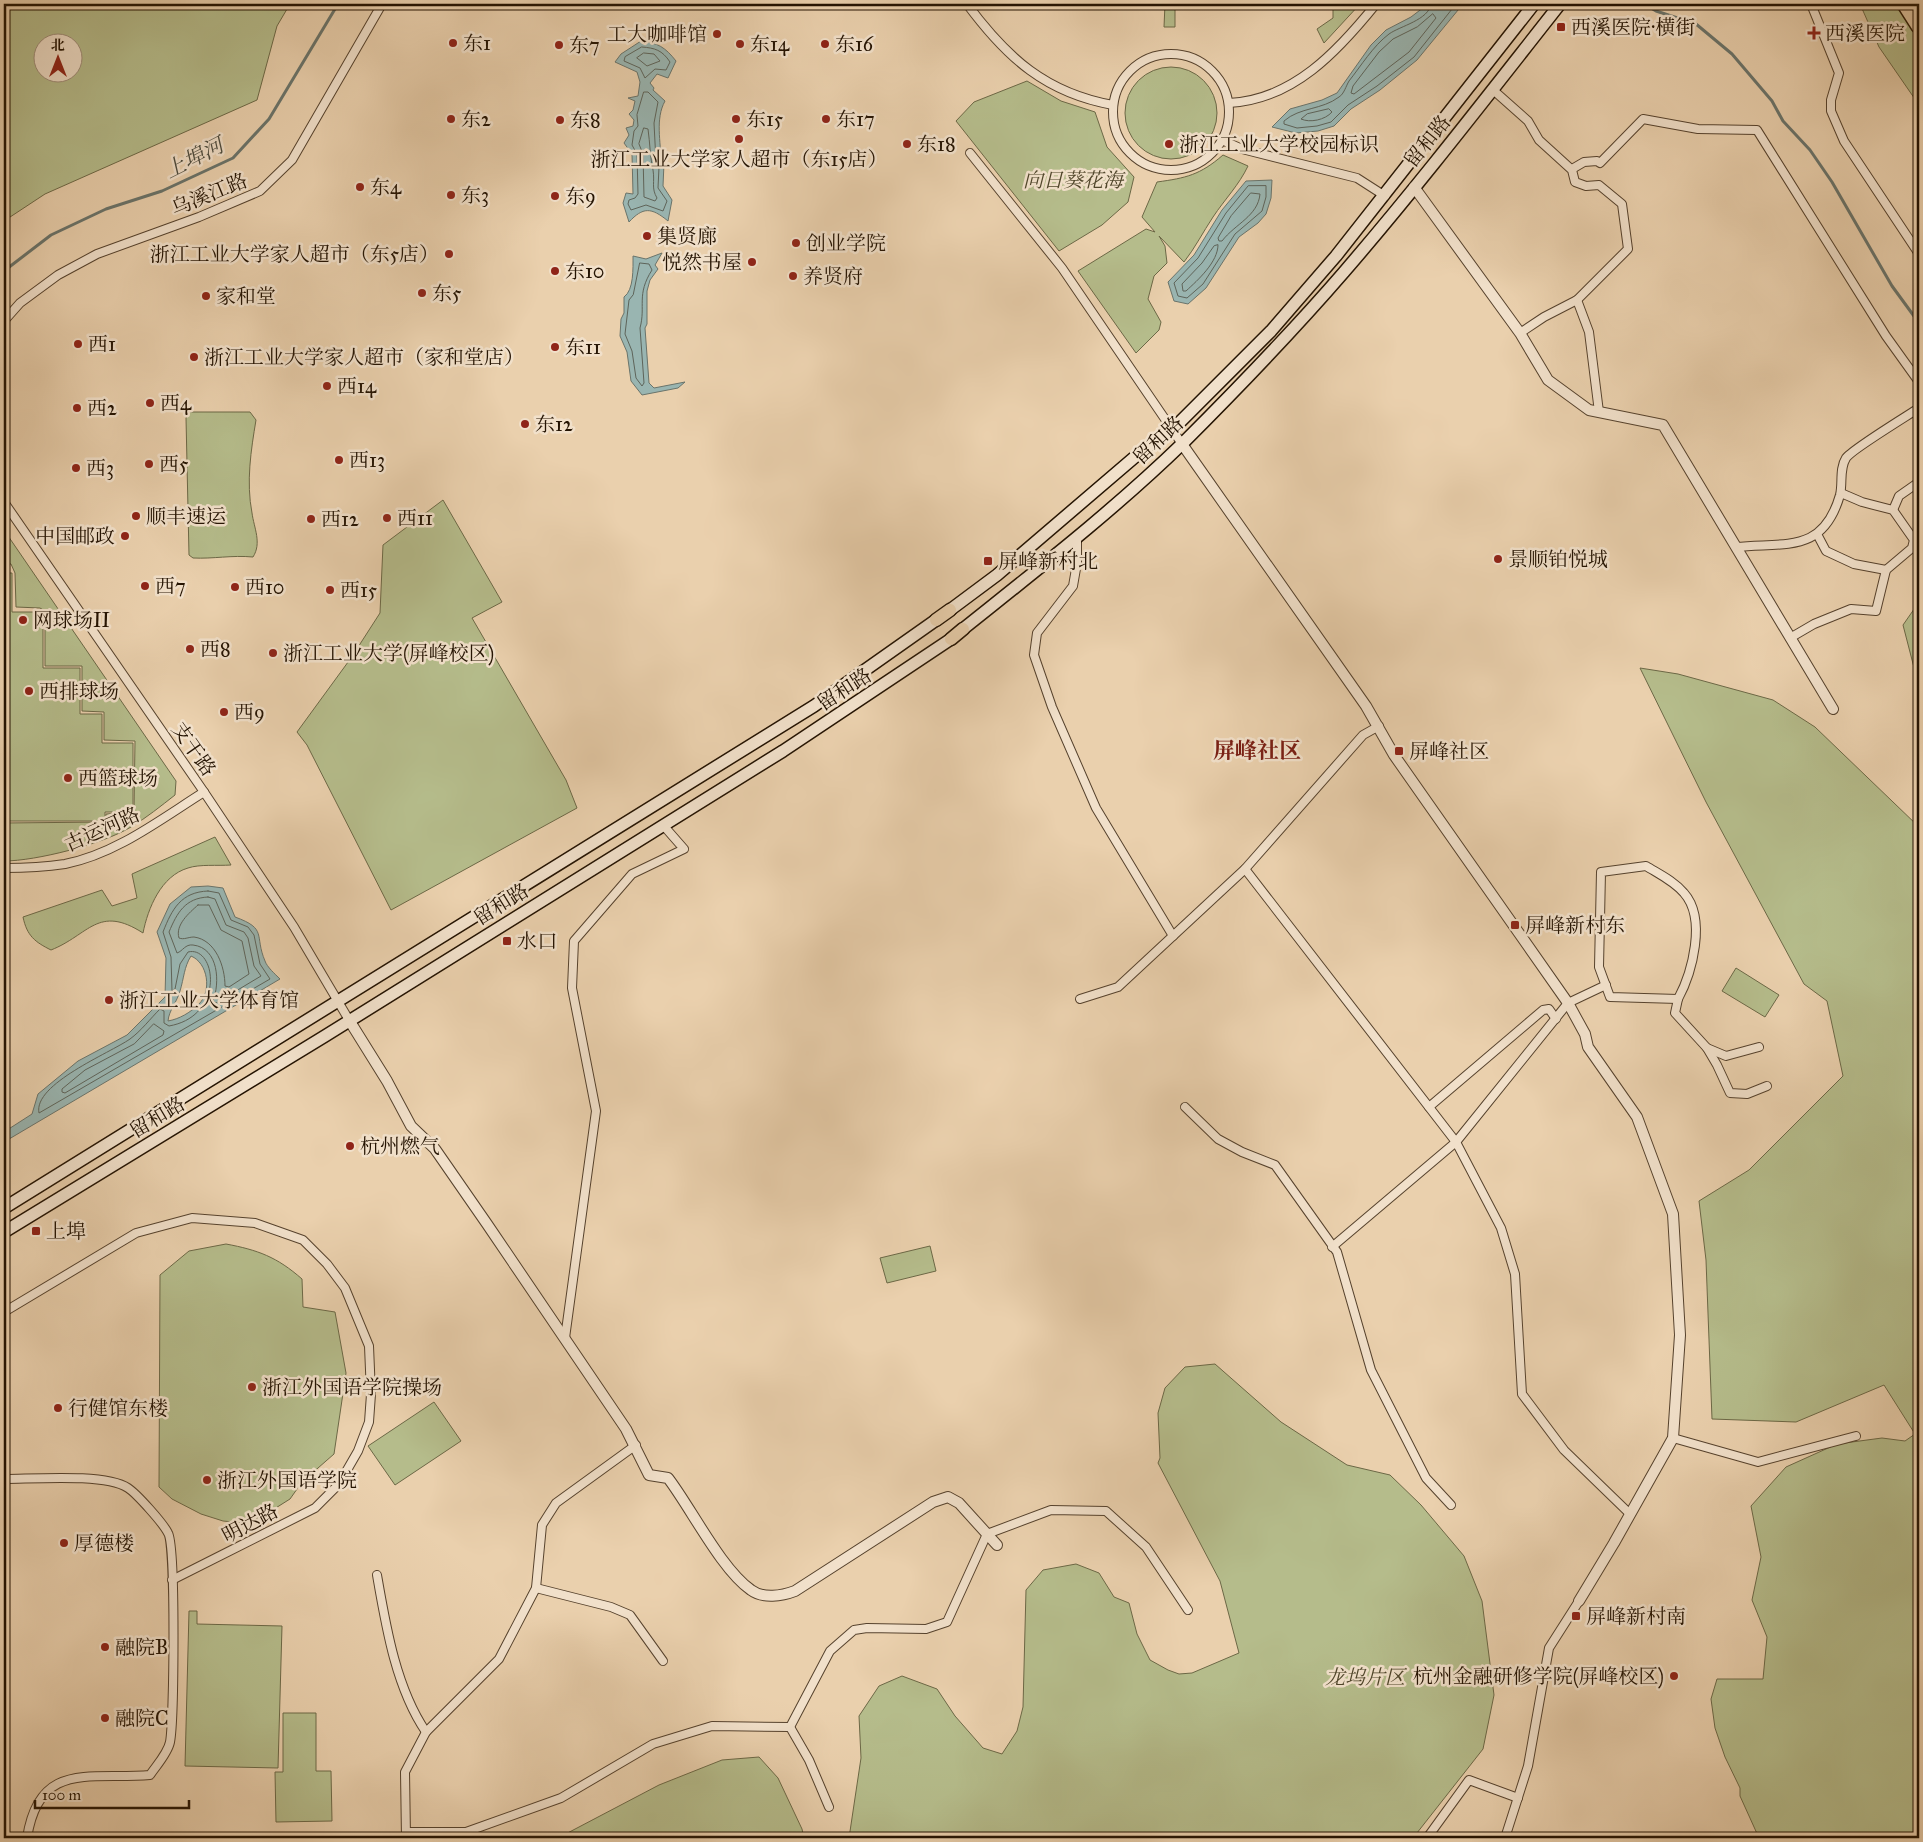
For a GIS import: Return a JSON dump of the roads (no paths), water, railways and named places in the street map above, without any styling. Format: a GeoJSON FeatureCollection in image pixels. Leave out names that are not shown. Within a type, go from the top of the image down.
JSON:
{"type":"FeatureCollection","features":[{"type":"Feature","properties":{"kind":"highway"},"geometry":{"type":"LineString","coordinates":[[1904,4],[1919,26]]}},
{"type":"Feature","properties":{"kind":"main road","name":"留和路"},"geometry":{"type":"LineString","coordinates":[[4,1208],[814,706],[997,575],[1143,450],[1171,431],[1270,331],[1336,256],[1385,196],[1402,171],[1534,4]]}},
{"type":"Feature","properties":{"kind":"main road","name":"留和路"},"geometry":{"type":"LineString","coordinates":[[4,1232],[815,731],[963,629],[1077,538],[1182,444],[1295,328],[1414,188],[1560,4]]}},
{"type":"Feature","properties":{"kind":"street","name":"乌溪江路"},"geometry":{"type":"LineString","coordinates":[[4,321],[20,303],[58,275],[97,254],[199,217],[260,191],[292,160],[382,4]]}},
{"type":"Feature","properties":{"kind":"street"},"geometry":{"type":"LineString","coordinates":[[968,4],[999,43],[1027,70],[1071,94],[1113,105]]}},
{"type":"Feature","properties":{"kind":"street"},"geometry":{"type":"LineString","coordinates":[[1229,103],[1248,102],[1276,94],[1296,82],[1339,46],[1376,4]]}},
{"type":"Feature","properties":{"kind":"street"},"geometry":{"type":"LineString","coordinates":[[1811,4],[1839,73],[1831,100],[1831,111],[1844,141],[1919,254]]}},
{"type":"Feature","properties":{"kind":"street"},"geometry":{"type":"LineString","coordinates":[[1185,54],[1211,70],[1225,90],[1229,103],[1229,116],[1222,140],[1213,152],[1195,165],[1173,171],[1158,169],[1133,156],[1123,146],[1115,126],[1113,105],[1122,81],[1140,63],[1151,58],[1185,54]]}},
{"type":"Feature","properties":{"kind":"street"},"geometry":{"type":"LineString","coordinates":[[1492,89],[1528,120],[1539,140],[1572,169],[1575,182],[1586,186],[1599,185],[1622,204],[1628,249],[1578,300],[1544,317],[1520,333]]}},
{"type":"Feature","properties":{"kind":"street"},"geometry":{"type":"LineString","coordinates":[[1572,169],[1584,162],[1596,160],[1600,163],[1643,119],[1698,129],[1757,130],[1886,336],[1919,382]]}},
{"type":"Feature","properties":{"kind":"street"},"geometry":{"type":"LineString","coordinates":[[1222,140],[1242,149],[1357,178],[1385,196]]}},
{"type":"Feature","properties":{"kind":"street"},"geometry":{"type":"LineString","coordinates":[[970,153],[1062,268],[1116,344],[1171,431],[1379,726],[1394,755],[1568,1003],[1585,1034],[1588,1047],[1637,1117],[1673,1214],[1680,1336],[1673,1438],[1630,1514],[1549,1648],[1528,1766],[1505,1838]]}},
{"type":"Feature","properties":{"kind":"street"},"geometry":{"type":"LineString","coordinates":[[1414,188],[1520,333],[1548,380],[1589,410],[1663,425],[1833,709]]}},
{"type":"Feature","properties":{"kind":"street"},"geometry":{"type":"LineString","coordinates":[[1578,300],[1590,332],[1599,412]]}},
{"type":"Feature","properties":{"kind":"street"},"geometry":{"type":"LineString","coordinates":[[1736,547],[1807,542],[1825,528],[1841,492],[1840,477],[1846,457],[1919,408]]}},
{"type":"Feature","properties":{"kind":"street"},"geometry":{"type":"LineString","coordinates":[[1892,510],[1899,496],[1919,482]]}},
{"type":"Feature","properties":{"kind":"street"},"geometry":{"type":"LineString","coordinates":[[1790,638],[1814,624],[1851,609],[1876,612],[1886,570],[1912,548],[1916,541],[1892,510],[1862,502],[1841,492]]}},
{"type":"Feature","properties":{"kind":"street","name":"支干路"},"geometry":{"type":"LineString","coordinates":[[4,502],[204,792],[294,927],[349,1020]]}},
{"type":"Feature","properties":{"kind":"street"},"geometry":{"type":"LineString","coordinates":[[1817,534],[1826,551],[1854,564],[1886,570]]}},
{"type":"Feature","properties":{"kind":"street"},"geometry":{"type":"LineString","coordinates":[[1077,538],[1077,563],[1073,586],[1037,634],[1034,655],[1052,707],[1096,808],[1174,936]]}},
{"type":"Feature","properties":{"kind":"street"},"geometry":{"type":"LineString","coordinates":[[1080,999],[1118,987],[1174,936],[1245,869],[1363,735],[1379,726]]}},
{"type":"Feature","properties":{"kind":"street","name":"古运河路"},"geometry":{"type":"LineString","coordinates":[[4,868],[67,863],[94,854],[136,835],[204,792]]}},
{"type":"Feature","properties":{"kind":"street"},"geometry":{"type":"LineString","coordinates":[[565,1338],[596,1111],[572,988],[574,941],[632,874],[684,849],[663,825]]}},
{"type":"Feature","properties":{"kind":"street"},"geometry":{"type":"LineString","coordinates":[[1678,999],[1610,997],[1599,967],[1601,872],[1646,866],[1685,893],[1693,910],[1696,938],[1692,965],[1674,1013],[1707,1048],[1730,1093],[1747,1094],[1767,1086]]}},
{"type":"Feature","properties":{"kind":"street"},"geometry":{"type":"LineString","coordinates":[[1245,869],[1456,1142],[1501,1228],[1515,1274],[1522,1394],[1564,1450],[1630,1514]]}},
{"type":"Feature","properties":{"kind":"street"},"geometry":{"type":"LineString","coordinates":[[1332,1246],[1456,1142],[1568,1003],[1606,985]]}},
{"type":"Feature","properties":{"kind":"street"},"geometry":{"type":"LineString","coordinates":[[1429,1107],[1544,1010],[1549,1009],[1556,1019]]}},
{"type":"Feature","properties":{"kind":"street"},"geometry":{"type":"LineString","coordinates":[[349,1020],[387,1081],[411,1126],[435,1149],[565,1338],[636,1445],[649,1475],[668,1478],[736,1575],[751,1591],[765,1595],[782,1596],[795,1591],[933,1502],[948,1498],[959,1503],[997,1545]]}},
{"type":"Feature","properties":{"kind":"street"},"geometry":{"type":"LineString","coordinates":[[1707,1048],[1726,1056],[1759,1047]]}},
{"type":"Feature","properties":{"kind":"street"},"geometry":{"type":"LineString","coordinates":[[1185,1106],[1218,1139],[1242,1152],[1275,1165],[1337,1252],[1371,1370],[1426,1478],[1451,1505]]}},
{"type":"Feature","properties":{"kind":"street","name":"明达路"},"geometry":{"type":"LineString","coordinates":[[4,1312],[136,1233],[192,1218],[254,1223],[303,1240],[327,1264],[345,1288],[369,1346],[371,1394],[369,1422],[358,1451],[339,1484],[315,1508],[172,1580]]}},
{"type":"Feature","properties":{"kind":"street"},"geometry":{"type":"LineString","coordinates":[[1673,1438],[1758,1462],[1856,1436]]}},
{"type":"Feature","properties":{"kind":"street"},"geometry":{"type":"LineString","coordinates":[[636,1445],[556,1503],[542,1525],[536,1588],[499,1660],[426,1732],[405,1772],[406,1835],[466,1832],[561,1798],[653,1744],[712,1726],[790,1728]]}},
{"type":"Feature","properties":{"kind":"street"},"geometry":{"type":"LineString","coordinates":[[4,1479],[107,1479],[127,1487],[140,1499],[169,1534],[172,1580],[170,1744],[150,1775],[73,1777],[46,1789],[31,1816],[27,1838]]}},
{"type":"Feature","properties":{"kind":"street"},"geometry":{"type":"LineString","coordinates":[[790,1728],[830,1651],[854,1630],[867,1628],[926,1629],[947,1622],[987,1534],[1051,1510],[1106,1511],[1116,1517],[1146,1547],[1188,1610]]}},
{"type":"Feature","properties":{"kind":"street"},"geometry":{"type":"LineString","coordinates":[[377,1575],[382,1604],[405,1694],[413,1712],[426,1732]]}},
{"type":"Feature","properties":{"kind":"street"},"geometry":{"type":"LineString","coordinates":[[536,1588],[611,1607],[630,1615],[662,1661]]}},
{"type":"Feature","properties":{"kind":"street"},"geometry":{"type":"LineString","coordinates":[[790,1728],[808,1760],[829,1807]]}},
{"type":"Feature","properties":{"kind":"street"},"geometry":{"type":"LineString","coordinates":[[1426,1838],[1469,1780],[1518,1798]]}},
{"type":"Feature","properties":{"kind":"water"},"geometry":{"type":"Polygon","coordinates":[[[1428,4],[1463,4],[1417,60],[1380,90],[1351,109],[1334,126],[1318,131],[1296,133],[1272,127],[1290,109],[1322,100],[1337,93],[1371,45],[1386,30],[1411,17],[1428,4]]]}},
{"type":"Feature","properties":{"kind":"water"},"geometry":{"type":"Polygon","coordinates":[[[641,41],[661,46],[676,61],[668,78],[657,74],[650,83],[654,88],[653,90],[665,101],[660,115],[659,131],[661,162],[664,163],[663,186],[672,200],[668,221],[652,211],[643,211],[629,222],[623,203],[626,193],[633,194],[632,154],[624,143],[629,135],[626,128],[633,126],[634,120],[629,114],[633,110],[635,101],[628,98],[638,96],[640,82],[637,72],[615,62],[621,54],[641,41]]]}},
{"type":"Feature","properties":{"kind":"water"},"geometry":{"type":"Polygon","coordinates":[[[1272,180],[1271,198],[1266,214],[1258,223],[1239,237],[1206,288],[1188,304],[1174,301],[1168,282],[1194,255],[1222,210],[1246,181],[1272,180]]]}},
{"type":"Feature","properties":{"kind":"water"},"geometry":{"type":"Polygon","coordinates":[[[662,253],[655,265],[658,269],[650,280],[647,291],[647,324],[645,328],[649,383],[654,388],[685,382],[678,388],[642,395],[631,381],[627,352],[620,336],[621,319],[624,313],[624,297],[630,289],[633,256],[646,259],[662,253]]]}},
{"type":"Feature","properties":{"kind":"water"},"geometry":{"type":"Polygon","coordinates":[[[208,886],[223,888],[235,917],[256,929],[266,963],[280,979],[4,1142],[4,1132],[32,1114],[38,1094],[78,1061],[127,1035],[165,997],[166,958],[157,932],[170,904],[191,887],[208,886]],[[191,956],[185,968],[179,995],[168,1021],[188,1013],[199,1004],[206,992],[206,978],[197,960],[191,956]]]}},
{"type":"Feature","properties":{"kind":"waterway","name":"上埠河"},"geometry":{"type":"LineString","coordinates":[[4,271],[51,235],[106,209],[162,191],[233,158],[269,119],[338,4]]}},
{"type":"Feature","properties":{"kind":"waterway"},"geometry":{"type":"LineString","coordinates":[[1644,4],[1656,11],[1696,24],[1732,54],[1772,101],[1783,121],[1810,150],[1832,182],[1892,286],[1919,323]]}},
{"type":"Feature","properties":{"kind":"place","name":"西溪医院·横街"},"geometry":{"type":"Point","coordinates":[1561,27]}},
{"type":"Feature","properties":{"kind":"place","name":"西溪医院"},"geometry":{"type":"Point","coordinates":[1814,33]}},
{"type":"Feature","properties":{"kind":"place","name":"工大咖啡馆"},"geometry":{"type":"Point","coordinates":[717,34]}},
{"type":"Feature","properties":{"kind":"place","name":"东1"},"geometry":{"type":"Point","coordinates":[453,43]}},
{"type":"Feature","properties":{"kind":"place","name":"东14"},"geometry":{"type":"Point","coordinates":[740,44]}},
{"type":"Feature","properties":{"kind":"place","name":"东16"},"geometry":{"type":"Point","coordinates":[825,44]}},
{"type":"Feature","properties":{"kind":"place","name":"东7"},"geometry":{"type":"Point","coordinates":[559,45]}},
{"type":"Feature","properties":{"kind":"place","name":"东2"},"geometry":{"type":"Point","coordinates":[451,119]}},
{"type":"Feature","properties":{"kind":"place","name":"东15"},"geometry":{"type":"Point","coordinates":[736,119]}},
{"type":"Feature","properties":{"kind":"place","name":"东17"},"geometry":{"type":"Point","coordinates":[826,119]}},
{"type":"Feature","properties":{"kind":"place","name":"东8"},"geometry":{"type":"Point","coordinates":[560,120]}},
{"type":"Feature","properties":{"kind":"place","name":"浙江工业大学家人超市（东15店）"},"geometry":{"type":"Point","coordinates":[739,139]}},
{"type":"Feature","properties":{"kind":"place","name":"东18"},"geometry":{"type":"Point","coordinates":[907,144]}},
{"type":"Feature","properties":{"kind":"place","name":"浙江工业大学校园标识"},"geometry":{"type":"Point","coordinates":[1169,144]}},
{"type":"Feature","properties":{"kind":"place","name":"东4"},"geometry":{"type":"Point","coordinates":[360,187]}},
{"type":"Feature","properties":{"kind":"place","name":"东3"},"geometry":{"type":"Point","coordinates":[451,195]}},
{"type":"Feature","properties":{"kind":"place","name":"东9"},"geometry":{"type":"Point","coordinates":[555,196]}},
{"type":"Feature","properties":{"kind":"place","name":"集贤廊"},"geometry":{"type":"Point","coordinates":[647,236]}},
{"type":"Feature","properties":{"kind":"place","name":"创业学院"},"geometry":{"type":"Point","coordinates":[796,243]}},
{"type":"Feature","properties":{"kind":"place","name":"浙江工业大学家人超市（东5店）"},"geometry":{"type":"Point","coordinates":[449,254]}},
{"type":"Feature","properties":{"kind":"place","name":"悦然书屋"},"geometry":{"type":"Point","coordinates":[752,262]}},
{"type":"Feature","properties":{"kind":"place","name":"东10"},"geometry":{"type":"Point","coordinates":[555,271]}},
{"type":"Feature","properties":{"kind":"place","name":"养贤府"},"geometry":{"type":"Point","coordinates":[793,276]}},
{"type":"Feature","properties":{"kind":"place","name":"东5"},"geometry":{"type":"Point","coordinates":[422,293]}},
{"type":"Feature","properties":{"kind":"place","name":"家和堂"},"geometry":{"type":"Point","coordinates":[206,296]}},
{"type":"Feature","properties":{"kind":"place","name":"西1"},"geometry":{"type":"Point","coordinates":[78,344]}},
{"type":"Feature","properties":{"kind":"place","name":"东11"},"geometry":{"type":"Point","coordinates":[555,347]}},
{"type":"Feature","properties":{"kind":"place","name":"浙江工业大学家人超市（家和堂店）"},"geometry":{"type":"Point","coordinates":[194,357]}},
{"type":"Feature","properties":{"kind":"place","name":"西14"},"geometry":{"type":"Point","coordinates":[327,386]}},
{"type":"Feature","properties":{"kind":"place","name":"西4"},"geometry":{"type":"Point","coordinates":[150,403]}},
{"type":"Feature","properties":{"kind":"place","name":"西2"},"geometry":{"type":"Point","coordinates":[77,408]}},
{"type":"Feature","properties":{"kind":"place","name":"东12"},"geometry":{"type":"Point","coordinates":[525,424]}},
{"type":"Feature","properties":{"kind":"place","name":"西13"},"geometry":{"type":"Point","coordinates":[339,460]}},
{"type":"Feature","properties":{"kind":"place","name":"西5"},"geometry":{"type":"Point","coordinates":[149,464]}},
{"type":"Feature","properties":{"kind":"place","name":"西3"},"geometry":{"type":"Point","coordinates":[76,468]}},
{"type":"Feature","properties":{"kind":"place","name":"顺丰速运"},"geometry":{"type":"Point","coordinates":[136,516]}},
{"type":"Feature","properties":{"kind":"place","name":"西11"},"geometry":{"type":"Point","coordinates":[387,518]}},
{"type":"Feature","properties":{"kind":"place","name":"西12"},"geometry":{"type":"Point","coordinates":[311,519]}},
{"type":"Feature","properties":{"kind":"place","name":"中国邮政"},"geometry":{"type":"Point","coordinates":[125,536]}},
{"type":"Feature","properties":{"kind":"place","name":"景顺铂悦城"},"geometry":{"type":"Point","coordinates":[1498,559]}},
{"type":"Feature","properties":{"kind":"place","name":"屏峰新村北"},"geometry":{"type":"Point","coordinates":[988,561]}},
{"type":"Feature","properties":{"kind":"place","name":"西7"},"geometry":{"type":"Point","coordinates":[145,586]}},
{"type":"Feature","properties":{"kind":"place","name":"西10"},"geometry":{"type":"Point","coordinates":[235,587]}},
{"type":"Feature","properties":{"kind":"place","name":"西15"},"geometry":{"type":"Point","coordinates":[330,590]}},
{"type":"Feature","properties":{"kind":"place","name":"网球场II"},"geometry":{"type":"Point","coordinates":[23,620]}},
{"type":"Feature","properties":{"kind":"place","name":"西8"},"geometry":{"type":"Point","coordinates":[190,649]}},
{"type":"Feature","properties":{"kind":"place","name":"浙江工业大学(屏峰校区)"},"geometry":{"type":"Point","coordinates":[273,653]}},
{"type":"Feature","properties":{"kind":"place","name":"西排球场"},"geometry":{"type":"Point","coordinates":[29,691]}},
{"type":"Feature","properties":{"kind":"place","name":"西9"},"geometry":{"type":"Point","coordinates":[224,712]}},
{"type":"Feature","properties":{"kind":"place","name":"屏峰社区"},"geometry":{"type":"Point","coordinates":[1399,751]}},
{"type":"Feature","properties":{"kind":"place","name":"西篮球场"},"geometry":{"type":"Point","coordinates":[68,778]}},
{"type":"Feature","properties":{"kind":"place","name":"屏峰新村东"},"geometry":{"type":"Point","coordinates":[1515,925]}},
{"type":"Feature","properties":{"kind":"place","name":"水口"},"geometry":{"type":"Point","coordinates":[507,941]}},
{"type":"Feature","properties":{"kind":"place","name":"浙江工业大学体育馆"},"geometry":{"type":"Point","coordinates":[109,1000]}},
{"type":"Feature","properties":{"kind":"place","name":"杭州燃气"},"geometry":{"type":"Point","coordinates":[350,1146]}},
{"type":"Feature","properties":{"kind":"place","name":"上埠"},"geometry":{"type":"Point","coordinates":[36,1231]}},
{"type":"Feature","properties":{"kind":"place","name":"浙江外国语学院操场"},"geometry":{"type":"Point","coordinates":[252,1387]}},
{"type":"Feature","properties":{"kind":"place","name":"行健馆东楼"},"geometry":{"type":"Point","coordinates":[58,1408]}},
{"type":"Feature","properties":{"kind":"place","name":"浙江外国语学院"},"geometry":{"type":"Point","coordinates":[207,1480]}},
{"type":"Feature","properties":{"kind":"place","name":"厚德楼"},"geometry":{"type":"Point","coordinates":[64,1543]}},
{"type":"Feature","properties":{"kind":"place","name":"屏峰新村南"},"geometry":{"type":"Point","coordinates":[1576,1616]}},
{"type":"Feature","properties":{"kind":"place","name":"融院B"},"geometry":{"type":"Point","coordinates":[105,1647]}},
{"type":"Feature","properties":{"kind":"place","name":"杭州金融研修学院(屏峰校区)"},"geometry":{"type":"Point","coordinates":[1674,1676]}},
{"type":"Feature","properties":{"kind":"place","name":"融院C"},"geometry":{"type":"Point","coordinates":[105,1718]}},
{"type":"Feature","properties":{"kind":"district","name":"屏峰社区"},"geometry":{"type":"Point","coordinates":[1257,750]}},
{"type":"Feature","properties":{"kind":"park label","name":"向日葵花海"},"geometry":{"type":"Point","coordinates":[1073,180]}},
{"type":"Feature","properties":{"kind":"park label","name":"龙坞片区"},"geometry":{"type":"Point","coordinates":[1365,1677]}}]}
